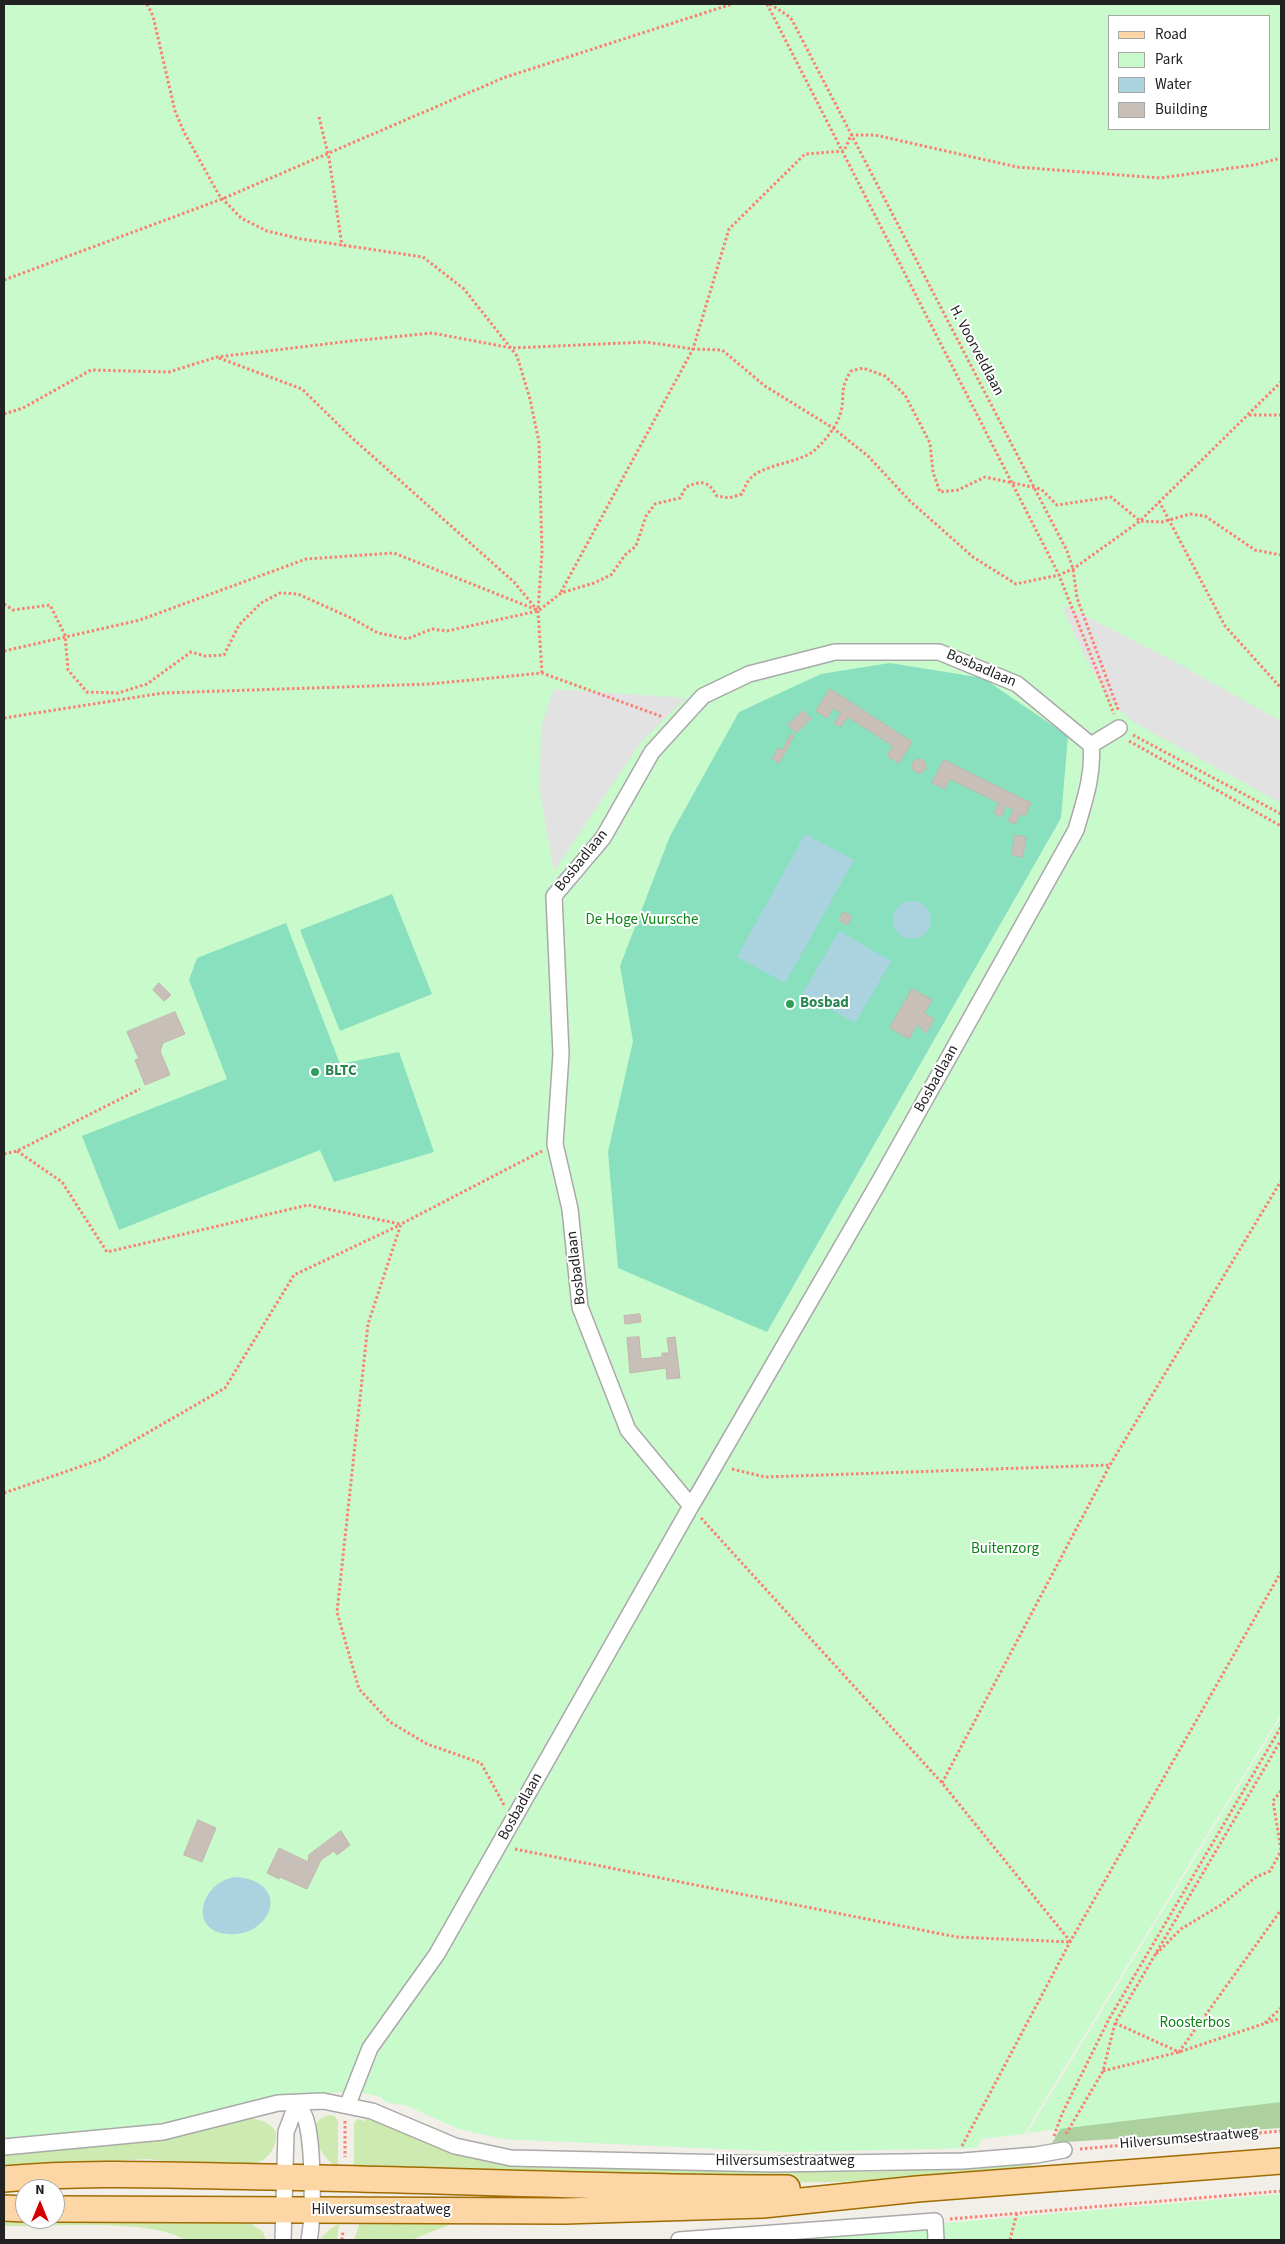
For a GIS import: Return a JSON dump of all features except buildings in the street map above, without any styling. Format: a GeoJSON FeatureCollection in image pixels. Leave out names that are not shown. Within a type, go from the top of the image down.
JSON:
{"type":"FeatureCollection","features":[{"type":"Feature","properties":{"kind":"main road","name":"Hilversumsestraatweg"},"geometry":{"type":"LineString","coordinates":[[65,2209],[283,2212],[564,2211],[753,2206],[917,2189],[1281,2161]]}},
{"type":"Feature","properties":{"kind":"main road","name":"Hilversumsestraatweg"},"geometry":{"type":"LineString","coordinates":[[4,2179],[109,2174],[563,2186],[917,2189]]}},
{"type":"Feature","properties":{"kind":"street","name":"Bosbadlaan"},"geometry":{"type":"LineString","coordinates":[[348,2104],[370,2048],[437,1954],[691,1506],[879,1182],[1076,830],[1093,761],[1091,745],[1017,684],[939,652],[835,652],[758,672],[703,696],[652,752],[603,838],[554,896],[560,1054],[555,1144],[570,1210],[580,1307],[628,1430],[691,1506]]}},
{"type":"Feature","properties":{"kind":"street"},"geometry":{"type":"LineString","coordinates":[[1091,745],[1119,728]]}},
{"type":"Feature","properties":{"kind":"street","name":"Hilversumsestraatweg"},"geometry":{"type":"LineString","coordinates":[[4,2146],[163,2132],[278,2104],[323,2101],[348,2104],[372,2111],[455,2146],[511,2158],[774,2164],[963,2161],[1059,2151]]}},
{"type":"Feature","properties":{"kind":"street"},"geometry":{"type":"LineString","coordinates":[[283,2240],[283,2178],[286,2132],[297,2103]]}},
{"type":"Feature","properties":{"kind":"street"},"geometry":{"type":"LineString","coordinates":[[297,2103],[307,2121],[311,2178],[309,2240]]}},
{"type":"Feature","properties":{"kind":"street"},"geometry":{"type":"LineString","coordinates":[[679,2240],[935,2221],[936,2240]]}},
{"type":"Feature","properties":{"kind":"path"},"geometry":{"type":"LineString","coordinates":[[147,4],[153,16],[175,111],[184,132],[222,199],[241,218],[267,232],[342,246],[423,257],[464,289],[512,348],[530,399],[539,442],[542,552],[538,611],[542,673]]}},
{"type":"Feature","properties":{"kind":"path"},"geometry":{"type":"LineString","coordinates":[[4,280],[222,199],[503,78],[732,4]]}},
{"type":"Feature","properties":{"kind":"path"},"geometry":{"type":"LineString","coordinates":[[769,4],[1059,575],[1119,728],[1130,742],[1281,826]]}},
{"type":"Feature","properties":{"kind":"path","name":"H. Voorveldlaan"},"geometry":{"type":"LineString","coordinates":[[769,4],[790,17],[1066,551],[1073,569],[1077,598],[1118,707],[1119,728]]}},
{"type":"Feature","properties":{"kind":"path"},"geometry":{"type":"LineString","coordinates":[[319,117],[328,153],[342,246]]}},
{"type":"Feature","properties":{"kind":"path"},"geometry":{"type":"LineString","coordinates":[[844,151],[851,135],[875,135],[1017,167],[1160,178],[1254,166],[1281,158]]}},
{"type":"Feature","properties":{"kind":"path"},"geometry":{"type":"LineString","coordinates":[[4,604],[13,610],[50,605],[65,635],[68,670],[88,692],[118,693],[147,684],[192,652],[205,656],[224,655],[239,625],[261,603],[280,593],[298,594],[351,618],[378,633],[407,639],[432,629],[447,631],[538,611],[560,593],[693,349],[729,229],[805,154],[844,151]]}},
{"type":"Feature","properties":{"kind":"path"},"geometry":{"type":"LineString","coordinates":[[4,414],[23,408],[90,370],[169,372],[217,357],[351,341],[432,334],[512,348],[646,342],[693,349],[722,350],[765,386],[833,428],[868,456],[910,501],[973,557],[1016,584],[1059,575],[1073,569],[1140,521],[1281,382]]}},
{"type":"Feature","properties":{"kind":"path"},"geometry":{"type":"LineString","coordinates":[[217,357],[302,389],[351,437],[514,582],[538,611]]}},
{"type":"Feature","properties":{"kind":"path"},"geometry":{"type":"LineString","coordinates":[[560,593],[594,583],[611,575],[625,555],[636,546],[646,516],[655,504],[680,498],[686,487],[698,482],[710,485],[717,496],[729,498],[742,494],[750,478],[765,470],[795,461],[815,450],[833,428],[840,414],[844,382],[851,371],[863,368],[885,376],[905,396],[918,415],[930,443],[934,472],[940,492],[958,490],[985,477],[1041,489],[1057,505],[1111,498],[1140,521],[1169,520],[1190,514],[1205,516],[1255,550],[1281,555]]}},
{"type":"Feature","properties":{"kind":"path"},"geometry":{"type":"LineString","coordinates":[[1248,415],[1281,415]]}},
{"type":"Feature","properties":{"kind":"path"},"geometry":{"type":"LineString","coordinates":[[1160,501],[1225,626],[1281,688]]}},
{"type":"Feature","properties":{"kind":"path"},"geometry":{"type":"LineString","coordinates":[[4,651],[65,635],[140,620],[306,559],[394,553],[538,611]]}},
{"type":"Feature","properties":{"kind":"path"},"geometry":{"type":"LineString","coordinates":[[4,718],[163,693],[430,684],[542,673],[679,723]]}},
{"type":"Feature","properties":{"kind":"path"},"geometry":{"type":"LineString","coordinates":[[1119,728],[1281,814]]}},
{"type":"Feature","properties":{"kind":"path"},"geometry":{"type":"LineString","coordinates":[[4,1154],[17,1151],[140,1089]]}},
{"type":"Feature","properties":{"kind":"path"},"geometry":{"type":"LineString","coordinates":[[4,1494],[102,1459],[225,1388],[294,1276],[401,1224],[555,1144]]}},
{"type":"Feature","properties":{"kind":"path"},"geometry":{"type":"LineString","coordinates":[[17,1151],[62,1182],[108,1252],[308,1205],[401,1224]]}},
{"type":"Feature","properties":{"kind":"path"},"geometry":{"type":"LineString","coordinates":[[942,1783],[1110,1465],[1281,1181]]}},
{"type":"Feature","properties":{"kind":"path"},"geometry":{"type":"LineString","coordinates":[[401,1224],[368,1324],[337,1612],[359,1689],[390,1722],[412,1736],[427,1744],[481,1763],[512,1820]]}},
{"type":"Feature","properties":{"kind":"path"},"geometry":{"type":"LineString","coordinates":[[715,1465],[765,1477],[1110,1465]]}},
{"type":"Feature","properties":{"kind":"path"},"geometry":{"type":"LineString","coordinates":[[691,1506],[942,1783],[1070,1942]]}},
{"type":"Feature","properties":{"kind":"path"},"geometry":{"type":"LineString","coordinates":[[963,2161],[962,2145],[1070,1942],[1281,1572]]}},
{"type":"Feature","properties":{"kind":"path"},"geometry":{"type":"LineString","coordinates":[[1059,2151],[1053,2140],[1062,2114],[1109,2019],[1281,1727]]}},
{"type":"Feature","properties":{"kind":"path"},"geometry":{"type":"LineString","coordinates":[[1059,2151],[1063,2139],[1103,2071],[1115,2023],[1281,1740]]}},
{"type":"Feature","properties":{"kind":"path"},"geometry":{"type":"LineString","coordinates":[[1152,1958],[1181,1929],[1221,1905],[1256,1877],[1270,1871],[1281,1850],[1273,1801],[1281,1791]]}},
{"type":"Feature","properties":{"kind":"path"},"geometry":{"type":"LineString","coordinates":[[498,1846],[957,1937],[1070,1942]]}},
{"type":"Feature","properties":{"kind":"path"},"geometry":{"type":"LineString","coordinates":[[1179,2052],[1281,1910]]}},
{"type":"Feature","properties":{"kind":"path"},"geometry":{"type":"LineString","coordinates":[[1264,2025],[1281,2008]]}},
{"type":"Feature","properties":{"kind":"path"},"geometry":{"type":"LineString","coordinates":[[1103,2071],[1179,2052],[1281,2018]]}},
{"type":"Feature","properties":{"kind":"path"},"geometry":{"type":"LineString","coordinates":[[1115,2023],[1179,2052]]}},
{"type":"Feature","properties":{"kind":"path","name":"Hilversumsestraatweg"},"geometry":{"type":"LineString","coordinates":[[1059,2151],[1281,2131]]}},
{"type":"Feature","properties":{"kind":"path"},"geometry":{"type":"LineString","coordinates":[[935,2221],[1017,2212],[1281,2191]]}},
{"type":"Feature","properties":{"kind":"path"},"geometry":{"type":"LineString","coordinates":[[1010,2240],[1017,2212]]}},
{"type":"Feature","properties":{"kind":"green space","name":"De Hoge Vuursche"},"geometry":{"type":"Polygon","coordinates":[[[4,4],[1281,4],[1281,1714],[1024,2134],[982,2139],[977,2148],[788,2152],[502,2139],[456,2128],[405,2105],[388,2103],[380,2097],[356,2091],[271,2098],[188,2121],[4,2140],[4,4]]]}},
{"type":"Feature","properties":{"kind":"green space","name":"Bosbad"},"geometry":{"type":"Polygon","coordinates":[[[890,663],[983,678],[1068,736],[1061,818],[767,1332],[618,1268],[608,1152],[633,1041],[620,966],[670,836],[739,712],[821,674],[890,663]]]}},
{"type":"Feature","properties":{"kind":"green space"},"geometry":{"type":"Polygon","coordinates":[[[392,894],[432,994],[340,1031],[300,930],[392,894]]]}},
{"type":"Feature","properties":{"kind":"green space","name":"BLTC"},"geometry":{"type":"Polygon","coordinates":[[[286,923],[340,1064],[399,1052],[434,1152],[334,1182],[320,1150],[119,1230],[82,1136],[227,1079],[189,980],[197,958],[286,923]]]}},
{"type":"Feature","properties":{"kind":"green space","name":"Roosterbos"},"geometry":{"type":"Polygon","coordinates":[[[1281,1717],[1281,2102],[1027,2133],[1281,1717]]]}},
{"type":"Feature","properties":{"kind":"green space"},"geometry":{"type":"Polygon","coordinates":[[[1281,2020],[1281,2128],[1052,2143],[1087,2082],[1281,2020]]]}},
{"type":"Feature","properties":{"kind":"green space"},"geometry":{"type":"Polygon","coordinates":[[[330,2115],[335,2116],[338,2121],[338,2168],[325,2156],[316,2140],[316,2124],[321,2119],[330,2115]]]}},
{"type":"Feature","properties":{"kind":"green space"},"geometry":{"type":"Polygon","coordinates":[[[366,2116],[463,2155],[496,2163],[515,2165],[877,2172],[1032,2163],[1031,2170],[841,2182],[701,2183],[354,2172],[354,2123],[357,2119],[365,2121],[366,2116]]]}},
{"type":"Feature","properties":{"kind":"green space"},"geometry":{"type":"Polygon","coordinates":[[[244,2118],[262,2121],[270,2125],[276,2132],[276,2141],[270,2154],[260,2162],[246,2166],[238,2167],[146,2159],[85,2163],[4,2173],[4,2154],[125,2144],[215,2127],[244,2118]]]}},
{"type":"Feature","properties":{"kind":"green space"},"geometry":{"type":"Polygon","coordinates":[[[1281,2194],[1281,2240],[749,2240],[1281,2194]]]}},
{"type":"Feature","properties":{"kind":"green space"},"geometry":{"type":"Polygon","coordinates":[[[4,2205],[15,2212],[15,2226],[4,2226],[4,2205]]]}},
{"type":"Feature","properties":{"kind":"green space"},"geometry":{"type":"Polygon","coordinates":[[[240,2216],[263,2232],[266,2240],[185,2240],[170,2233],[149,2229],[125,2226],[65,2225],[65,2218],[240,2216]]]}},
{"type":"Feature","properties":{"kind":"green space"},"geometry":{"type":"Polygon","coordinates":[[[360,2222],[454,2223],[411,2240],[354,2240],[360,2222]]]}},
{"type":"Feature","properties":{"kind":"green space"},"geometry":{"type":"Polygon","coordinates":[[[339,2224],[337,2240],[319,2240],[330,2229],[339,2224]]]}},
{"type":"Feature","properties":{"kind":"shaded area"},"geometry":{"type":"Polygon","coordinates":[[[1066,606],[1179,664],[1281,721],[1281,803],[1133,722],[1112,702],[1087,661],[1063,609],[1066,606]]]}},
{"type":"Feature","properties":{"kind":"shaded area"},"geometry":{"type":"Polygon","coordinates":[[[554,689],[686,698],[641,742],[554,871],[540,792],[541,727],[554,689]]]}},
{"type":"Feature","properties":{"kind":"water"},"geometry":{"type":"Polygon","coordinates":[[[805,834],[854,860],[785,983],[737,957],[805,834]]]}},
{"type":"Feature","properties":{"kind":"water"},"geometry":{"type":"Polygon","coordinates":[[[912,901],[926,906],[931,920],[926,934],[912,939],[898,934],[893,920],[898,906],[912,901]]]}},
{"type":"Feature","properties":{"kind":"water"},"geometry":{"type":"Polygon","coordinates":[[[839,931],[891,961],[855,1023],[803,993],[839,931]]]}},
{"type":"Feature","properties":{"kind":"water"},"geometry":{"type":"Polygon","coordinates":[[[235,1877],[253,1881],[265,1888],[270,1898],[270,1909],[265,1919],[256,1927],[243,1933],[228,1934],[215,1931],[207,1925],[203,1916],[203,1906],[207,1896],[214,1888],[223,1881],[235,1877]]]}},
{"type":"Feature","properties":{"kind":"place","name":"Bosbad"},"geometry":{"type":"Point","coordinates":[790,1004]}},
{"type":"Feature","properties":{"kind":"place","name":"BLTC"},"geometry":{"type":"Point","coordinates":[315,1072]}},
{"type":"Feature","properties":{"kind":"park label","name":"Buitenzorg"},"geometry":{"type":"Point","coordinates":[1005,1550]}}]}
